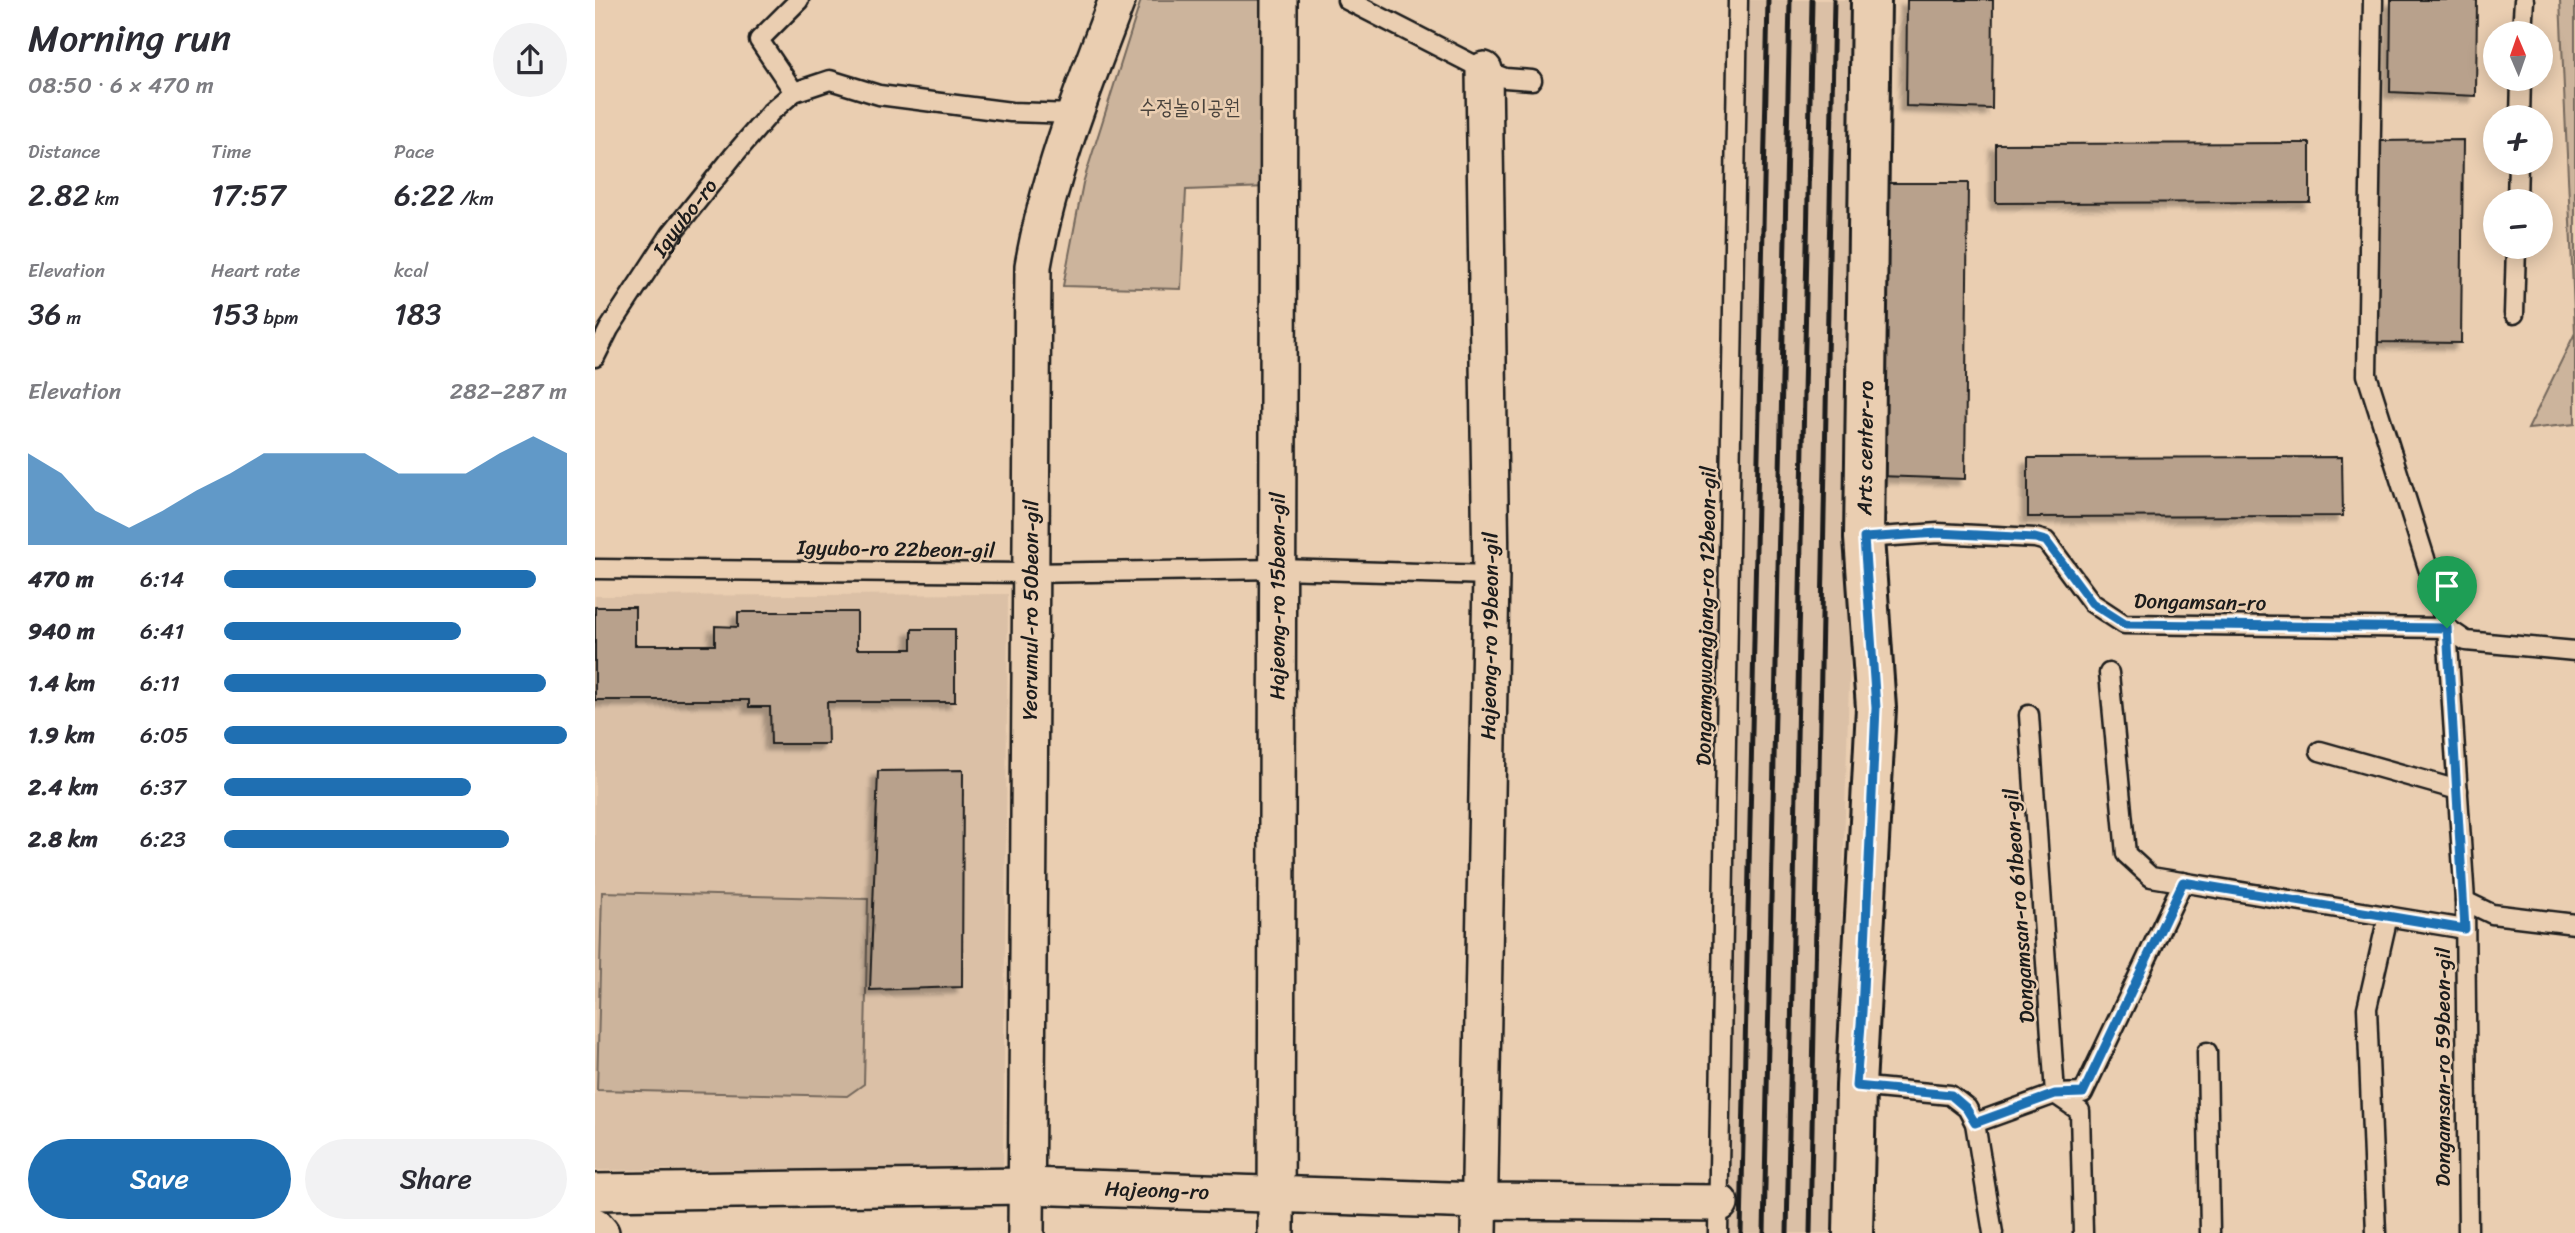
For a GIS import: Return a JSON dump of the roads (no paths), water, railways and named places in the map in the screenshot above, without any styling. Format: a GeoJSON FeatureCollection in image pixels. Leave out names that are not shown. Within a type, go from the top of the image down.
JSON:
{"type":"FeatureCollection","features":[{"type":"Feature","properties":{"kind":"street","name":"Yeorumul-ro 50beon-gil"},"geometry":{"type":"LineString","coordinates":[[1026,1233],[1033,266],[1039,229],[1074,114],[1117,0]]}},
{"type":"Feature","properties":{"kind":"street","name":"Hajeong-ro 15beon-gil"},"geometry":{"type":"LineString","coordinates":[[1276,1233],[1279,0]]}},
{"type":"Feature","properties":{"kind":"street","name":"Arts center-ro"},"geometry":{"type":"LineString","coordinates":[[1853,1233],[1856,1086],[1876,708],[1864,538],[1871,0]]}},
{"type":"Feature","properties":{"kind":"street","name":"Hajeong-ro 19beon-gil"},"geometry":{"type":"LineString","coordinates":[[1479,1217],[1491,575],[1484,71]]}},
{"type":"Feature","properties":{"kind":"street","name":"Hajeong-ro"},"geometry":{"type":"LineString","coordinates":[[595,1192],[1027,1186],[1276,1193],[1479,1217],[1719,1218]]}},
{"type":"Feature","properties":{"kind":"street"},"geometry":{"type":"LineString","coordinates":[[595,1226],[601,1233]]}},
{"type":"Feature","properties":{"kind":"lane"},"geometry":{"type":"LineString","coordinates":[[794,92],[759,40],[799,0]]}},
{"type":"Feature","properties":{"kind":"lane"},"geometry":{"type":"LineString","coordinates":[[1346,0],[1484,71],[1505,78],[1532,80]]}},
{"type":"Feature","properties":{"kind":"lane","name":"Dongamgwangjang-ro 12beon-gil"},"geometry":{"type":"LineString","coordinates":[[1719,1218],[1738,0]]}},
{"type":"Feature","properties":{"kind":"lane"},"geometry":{"type":"LineString","coordinates":[[2374,0],[2367,375],[2447,628],[2465,901],[2492,914],[2575,924]]}},
{"type":"Feature","properties":{"kind":"lane"},"geometry":{"type":"LineString","coordinates":[[2522,21],[2523,0]]}},
{"type":"Feature","properties":{"kind":"lane","name":"Igyubo-ro"},"geometry":{"type":"LineString","coordinates":[[595,357],[609,329],[671,234],[771,112],[794,92],[830,80],[879,95],[1011,112],[1074,114]]}},
{"type":"Feature","properties":{"kind":"lane"},"geometry":{"type":"LineString","coordinates":[[2514,314],[2516,259]]}},
{"type":"Feature","properties":{"kind":"lane","name":"Dongamsan-ro"},"geometry":{"type":"LineString","coordinates":[[1864,538],[1938,533],[2035,538],[2046,541],[2092,603],[2125,624],[2447,628],[2466,641],[2575,651]]}},
{"type":"Feature","properties":{"kind":"lane","name":"Igyubo-ro 22beon-gil"},"geometry":{"type":"LineString","coordinates":[[595,569],[1029,573],[1279,569],[1491,575]]}},
{"type":"Feature","properties":{"kind":"lane"},"geometry":{"type":"LineString","coordinates":[[2109,674],[2126,854],[2151,877],[2465,929]]}},
{"type":"Feature","properties":{"kind":"lane","name":"Dongamsan-ro 61beon-gil"},"geometry":{"type":"LineString","coordinates":[[2029,715],[2055,1094]]}},
{"type":"Feature","properties":{"kind":"lane"},"geometry":{"type":"LineString","coordinates":[[2320,751],[2458,790]]}},
{"type":"Feature","properties":{"kind":"lane"},"geometry":{"type":"LineString","coordinates":[[1975,1123],[2055,1094],[2083,1093],[2183,882]]}},
{"type":"Feature","properties":{"kind":"lane","name":"Dongamsan-ro 59beon-gil"},"geometry":{"type":"LineString","coordinates":[[2465,901],[2467,1233]]}},
{"type":"Feature","properties":{"kind":"lane"},"geometry":{"type":"LineString","coordinates":[[2376,1233],[2367,1008],[2388,916]]}},
{"type":"Feature","properties":{"kind":"lane"},"geometry":{"type":"LineString","coordinates":[[2207,1052],[2210,1233]]}},
{"type":"Feature","properties":{"kind":"lane"},"geometry":{"type":"LineString","coordinates":[[1856,1086],[1951,1095],[1966,1108],[1975,1123],[1993,1233]]}},
{"type":"Feature","properties":{"kind":"lane"},"geometry":{"type":"LineString","coordinates":[[2055,1094],[2080,1111],[2083,1233]]}},
{"type":"Feature","properties":{"kind":"railway"},"geometry":{"type":"LineString","coordinates":[[1741,1233],[1768,0]]}},
{"type":"Feature","properties":{"kind":"railway"},"geometry":{"type":"LineString","coordinates":[[1764,1233],[1790,0]]}},
{"type":"Feature","properties":{"kind":"railway"},"geometry":{"type":"LineString","coordinates":[[1787,1233],[1812,0]]}},
{"type":"Feature","properties":{"kind":"railway"},"geometry":{"type":"LineString","coordinates":[[1810,1233],[1834,0]]}},
{"type":"Feature","properties":{"kind":"park label","name":"수정놀이공원"},"geometry":{"type":"Point","coordinates":[1190,107]}}]}
